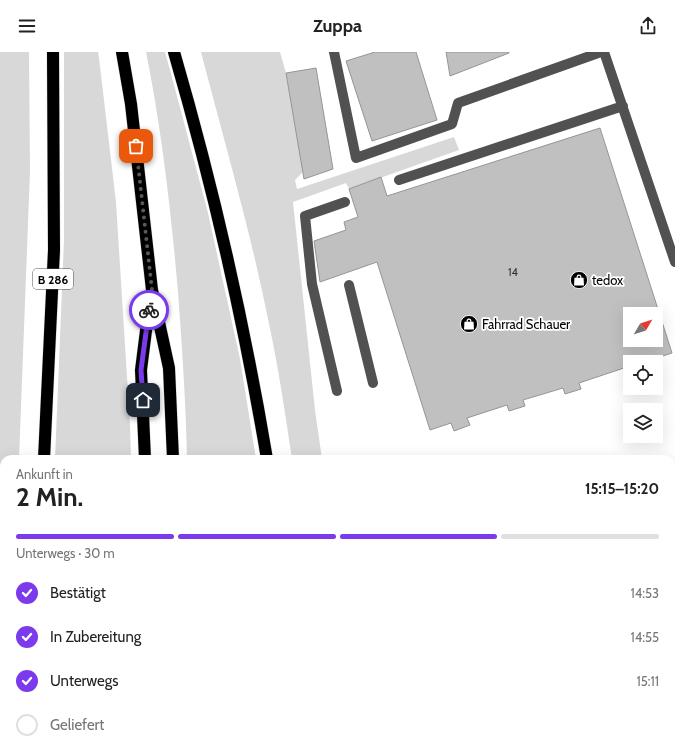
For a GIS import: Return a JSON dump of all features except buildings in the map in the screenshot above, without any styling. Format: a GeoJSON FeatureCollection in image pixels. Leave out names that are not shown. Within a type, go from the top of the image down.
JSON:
{"type":"FeatureCollection","features":[{"type":"Feature","properties":{"kind":"highway","name":"B 286"},"geometry":{"type":"LineString","coordinates":[[44,455],[54,250],[55,99],[53,52]]}},
{"type":"Feature","properties":{"kind":"highway"},"geometry":{"type":"LineString","coordinates":[[122,52],[131,104],[152,290],[169,368],[173,455]]}},
{"type":"Feature","properties":{"kind":"highway"},"geometry":{"type":"LineString","coordinates":[[174,52],[195,126],[233,281],[253,376],[266,455]]}},
{"type":"Feature","properties":{"kind":"highway"},"geometry":{"type":"LineString","coordinates":[[145,455],[141,370],[152,290]]}},
{"type":"Feature","properties":{"kind":"street"},"geometry":{"type":"LineString","coordinates":[[334,52],[356,158],[452,124],[458,103],[572,57],[601,52]]}},
{"type":"Feature","properties":{"kind":"street"},"geometry":{"type":"LineString","coordinates":[[604,52],[675,262]]}},
{"type":"Feature","properties":{"kind":"street"},"geometry":{"type":"LineString","coordinates":[[399,180],[623,106]]}},
{"type":"Feature","properties":{"kind":"street"},"geometry":{"type":"LineString","coordinates":[[337,391],[312,284],[305,216],[345,202]]}},
{"type":"Feature","properties":{"kind":"street"},"geometry":{"type":"LineString","coordinates":[[349,285],[373,383]]}},
{"type":"Feature","properties":{"kind":"shaded area"},"geometry":{"type":"Polygon","coordinates":[[[0,52],[29,52],[30,171],[19,455],[0,455],[0,52]]]}},
{"type":"Feature","properties":{"kind":"shaded area"},"geometry":{"type":"Polygon","coordinates":[[[64,52],[98,52],[116,202],[131,455],[55,455],[64,241],[64,52]]]}},
{"type":"Feature","properties":{"kind":"shaded area"},"geometry":{"type":"Polygon","coordinates":[[[146,52],[165,52],[208,213],[240,359],[255,455],[187,455],[178,292],[165,172],[152,82],[146,52]]]}},
{"type":"Feature","properties":{"kind":"shaded area"},"geometry":{"type":"Polygon","coordinates":[[[201,52],[280,52],[286,73],[303,172],[295,180],[297,189],[454,137],[459,150],[349,189],[346,183],[293,202],[315,410],[321,455],[291,455],[272,336],[245,218],[201,52]]]}},
{"type":"Feature","properties":{"kind":"way so far"},"geometry":{"type":"LineString","coordinates":[[136,146],[152,290],[149,310]]}},
{"type":"Feature","properties":{"kind":"place","name":"tedox"},"geometry":{"type":"Point","coordinates":[579,280]}},
{"type":"Feature","properties":{"kind":"place","name":"Fahrrad Schauer"},"geometry":{"type":"Point","coordinates":[469,324]}},
{"type":"Feature","properties":{"kind":"route"},"geometry":{"type":"LineString","coordinates":[[143,400],[141,370],[149,310]]}}]}
